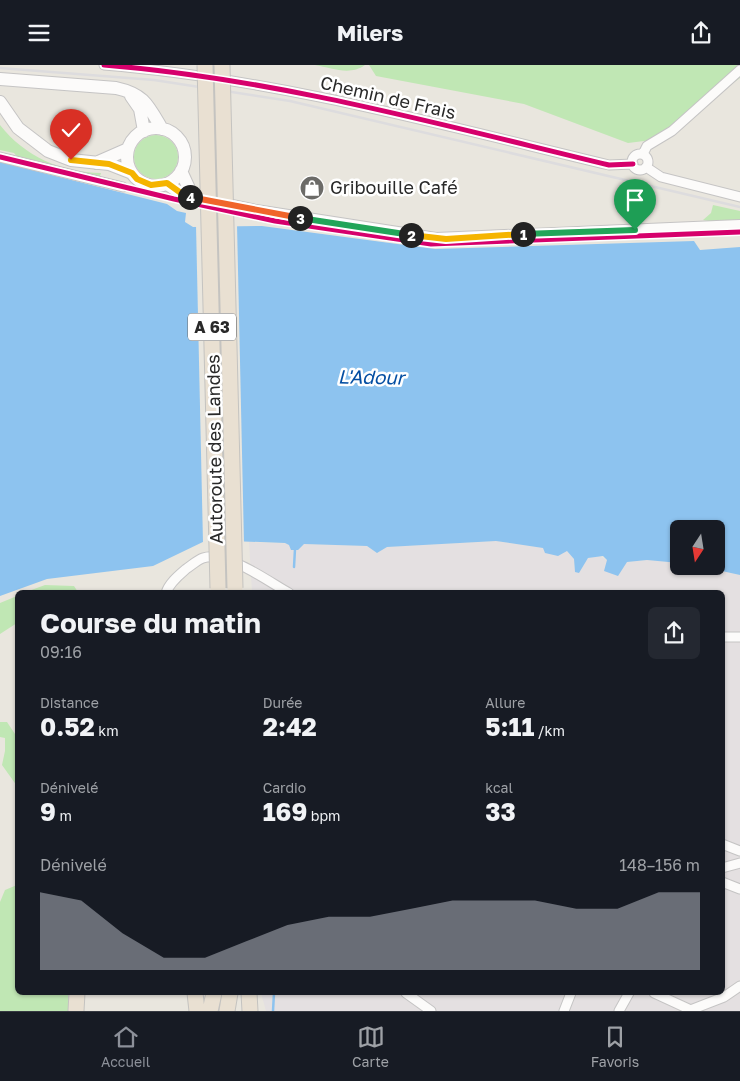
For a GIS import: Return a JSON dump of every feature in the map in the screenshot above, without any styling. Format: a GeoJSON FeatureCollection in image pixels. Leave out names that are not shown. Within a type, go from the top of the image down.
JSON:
{"type":"FeatureCollection","features":[{"type":"Feature","properties":{"kind":"highway","name":"Autoroute des Landes"},"geometry":{"type":"LineString","coordinates":[[205,65],[218,590]]}},
{"type":"Feature","properties":{"kind":"highway","name":"Autoroute des Landes"},"geometry":{"type":"LineString","coordinates":[[222,65],[235,590]]}},
{"type":"Feature","properties":{"kind":"highway"},"geometry":{"type":"LineString","coordinates":[[76,1011],[77,995]]}},
{"type":"Feature","properties":{"kind":"highway"},"geometry":{"type":"LineString","coordinates":[[195,995],[196,1011]]}},
{"type":"Feature","properties":{"kind":"highway"},"geometry":{"type":"LineString","coordinates":[[210,1011],[214,995]]}},
{"type":"Feature","properties":{"kind":"highway"},"geometry":{"type":"LineString","coordinates":[[227,1011],[230,995]]}},
{"type":"Feature","properties":{"kind":"highway"},"geometry":{"type":"LineString","coordinates":[[249,995],[250,1011]]}},
{"type":"Feature","properties":{"kind":"main road"},"geometry":{"type":"LineString","coordinates":[[0,79],[134,92],[145,102],[162,129]]}},
{"type":"Feature","properties":{"kind":"main road"},"geometry":{"type":"LineString","coordinates":[[126,90],[140,109],[144,131]]}},
{"type":"Feature","properties":{"kind":"main road"},"geometry":{"type":"LineString","coordinates":[[0,102],[18,127],[38,145],[71,160],[96,163],[132,173]]}},
{"type":"Feature","properties":{"kind":"main road"},"geometry":{"type":"LineString","coordinates":[[162,129],[170,132],[182,145],[184,163],[181,171],[167,183],[151,185],[137,179],[132,173],[127,157],[128,149],[132,141],[144,131],[162,129]]}},
{"type":"Feature","properties":{"kind":"main road"},"geometry":{"type":"LineString","coordinates":[[96,163],[128,149]]}},
{"type":"Feature","properties":{"kind":"main road"},"geometry":{"type":"LineString","coordinates":[[181,171],[191,193],[198,198]]}},
{"type":"Feature","properties":{"kind":"main road"},"geometry":{"type":"LineString","coordinates":[[167,183],[185,196],[256,211],[436,239],[740,226]]}},
{"type":"Feature","properties":{"kind":"street","name":"Chemin de Frais"},"geometry":{"type":"LineString","coordinates":[[104,65],[318,96],[609,165],[633,164],[637,169],[646,167]]}},
{"type":"Feature","properties":{"kind":"street"},"geometry":{"type":"LineString","coordinates":[[643,155],[648,147],[672,131],[740,70]]}},
{"type":"Feature","properties":{"kind":"street"},"geometry":{"type":"LineString","coordinates":[[633,164],[635,156],[643,155],[648,159],[646,167],[661,177],[740,197]]}},
{"type":"Feature","properties":{"kind":"street"},"geometry":{"type":"LineString","coordinates":[[0,157],[123,187]]}},
{"type":"Feature","properties":{"kind":"street"},"geometry":{"type":"LineString","coordinates":[[168,590],[176,577],[192,565],[203,558],[216,557],[247,569],[283,590]]}},
{"type":"Feature","properties":{"kind":"street"},"geometry":{"type":"LineString","coordinates":[[725,637],[740,637]]}},
{"type":"Feature","properties":{"kind":"street"},"geometry":{"type":"LineString","coordinates":[[725,845],[740,851]]}},
{"type":"Feature","properties":{"kind":"street"},"geometry":{"type":"LineString","coordinates":[[725,867],[740,863]]}},
{"type":"Feature","properties":{"kind":"street"},"geometry":{"type":"LineString","coordinates":[[725,883],[740,889]]}},
{"type":"Feature","properties":{"kind":"street"},"geometry":{"type":"LineString","coordinates":[[658,995],[689,1010],[720,999],[740,986]]}},
{"type":"Feature","properties":{"kind":"street"},"geometry":{"type":"LineString","coordinates":[[409,995],[431,1011]]}},
{"type":"Feature","properties":{"kind":"street"},"geometry":{"type":"LineString","coordinates":[[564,1011],[570,995]]}},
{"type":"Feature","properties":{"kind":"street"},"geometry":{"type":"LineString","coordinates":[[619,1011],[628,995]]}},
{"type":"Feature","properties":{"kind":"shaded area"},"geometry":{"type":"Polygon","coordinates":[[[496,541],[562,552],[567,551],[574,559],[575,571],[579,573],[588,558],[599,556],[607,560],[627,562],[647,560],[670,562],[670,575],[725,575],[725,572],[740,575],[740,1011],[266,1011],[262,995],[725,995],[725,590],[252,590],[249,542],[367,546],[377,553],[386,547],[496,541]]]}},
{"type":"Feature","properties":{"kind":"green space"},"geometry":{"type":"Polygon","coordinates":[[[315,65],[365,65],[347,71],[315,65]]]}},
{"type":"Feature","properties":{"kind":"green space"},"geometry":{"type":"Polygon","coordinates":[[[369,65],[740,65],[740,78],[652,140],[628,143],[524,104],[376,76],[369,65]]]}},
{"type":"Feature","properties":{"kind":"green space"},"geometry":{"type":"Polygon","coordinates":[[[0,125],[32,154],[45,161],[72,170],[101,173],[99,179],[18,158],[14,153],[0,150],[0,125]]]}},
{"type":"Feature","properties":{"kind":"green space"},"geometry":{"type":"Polygon","coordinates":[[[160,135],[172,141],[177,148],[177,166],[172,173],[165,178],[152,179],[144,176],[137,169],[134,153],[137,145],[144,138],[160,135]]]}},
{"type":"Feature","properties":{"kind":"green space"},"geometry":{"type":"Polygon","coordinates":[[[713,205],[740,211],[740,220],[715,222],[703,220],[711,213],[713,205]]]}},
{"type":"Feature","properties":{"kind":"green space"},"geometry":{"type":"Polygon","coordinates":[[[45,585],[74,586],[77,590],[31,590],[45,585]]]}},
{"type":"Feature","properties":{"kind":"green space"},"geometry":{"type":"Polygon","coordinates":[[[15,597],[15,624],[0,634],[0,603],[15,597]]]}},
{"type":"Feature","properties":{"kind":"green space"},"geometry":{"type":"Polygon","coordinates":[[[0,722],[7,722],[15,734],[15,783],[2,765],[5,738],[0,737],[0,722]]]}},
{"type":"Feature","properties":{"kind":"green space"},"geometry":{"type":"Polygon","coordinates":[[[15,886],[15,995],[68,995],[69,1011],[0,1011],[0,902],[5,890],[15,886]]]}},
{"type":"Feature","properties":{"kind":"water","name":"L'Adour"},"geometry":{"type":"Polygon","coordinates":[[[0,162],[167,204],[177,211],[186,213],[185,222],[193,227],[262,226],[435,249],[694,241],[700,250],[740,247],[740,575],[725,572],[725,520],[670,520],[670,562],[647,560],[627,562],[618,576],[604,571],[607,560],[603,556],[588,558],[579,573],[575,572],[574,559],[567,551],[558,556],[545,553],[543,548],[496,541],[387,547],[377,553],[367,546],[304,544],[298,550],[291,550],[289,545],[285,543],[207,540],[153,566],[47,579],[0,596],[0,162]]]}},
{"type":"Feature","properties":{"kind":"pier"},"geometry":{"type":"Polygon","coordinates":[[[237,224],[244,544],[203,543],[196,225],[237,224]]]}},
{"type":"Feature","properties":{"kind":"waterway"},"geometry":{"type":"LineString","coordinates":[[294,567],[295,549]]}},
{"type":"Feature","properties":{"kind":"waterway"},"geometry":{"type":"LineString","coordinates":[[273,1011],[274,995]]}},
{"type":"Feature","properties":{"kind":"railway"},"geometry":{"type":"LineString","coordinates":[[0,68],[154,80],[290,101],[740,207]]}},
{"type":"Feature","properties":{"kind":"cycle path"},"geometry":{"type":"LineString","coordinates":[[104,65],[232,81],[295,92],[421,119],[609,165],[633,164]]}},
{"type":"Feature","properties":{"kind":"cycle path"},"geometry":{"type":"LineString","coordinates":[[0,157],[275,221],[431,244],[740,232]]}},
{"type":"Feature","properties":{"kind":"place","name":"Gribouille Café"},"geometry":{"type":"Point","coordinates":[312,188]}},
{"type":"Feature","properties":{"kind":"route"},"geometry":{"type":"LineString","coordinates":[[71,160],[109,164],[132,173],[144,183],[159,186],[167,183],[185,196],[256,211],[436,239],[635,230]]}}]}
